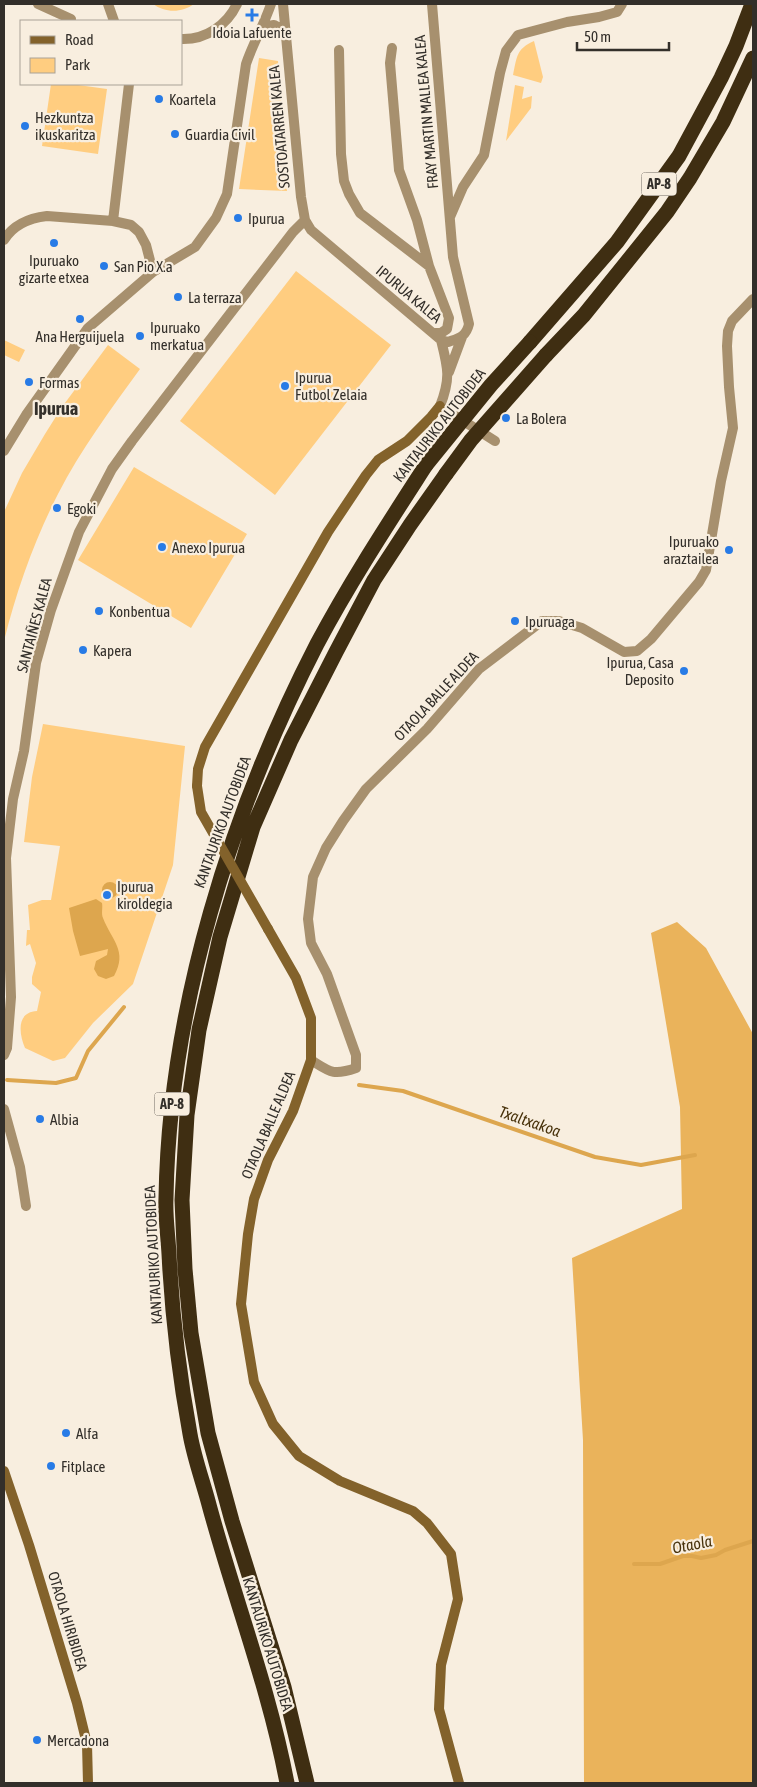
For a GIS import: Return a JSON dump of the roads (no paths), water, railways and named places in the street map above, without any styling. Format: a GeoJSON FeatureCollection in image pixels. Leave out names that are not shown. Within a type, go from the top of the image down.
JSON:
{"type":"FeatureCollection","features":[{"type":"Feature","properties":{"kind":"highway","name":"KANTAURIKO AUTOBIDEA"},"geometry":{"type":"LineString","coordinates":[[288,1783],[274,1722],[224,1562],[190,1437],[174,1336],[166,1200],[171,1114],[184,1026],[213,901],[266,751],[318,644],[358,570],[426,465],[491,385],[617,242],[679,156],[721,78],[752,4]]}},
{"type":"Feature","properties":{"kind":"highway","name":"KANTAURIKO AUTOBIDEA"},"geometry":{"type":"LineString","coordinates":[[307,1783],[284,1687],[232,1521],[208,1433],[191,1333],[185,1269],[182,1200],[187,1115],[199,1030],[220,937],[253,828],[291,740],[366,596],[410,525],[471,440],[584,315],[667,212],[690,178],[723,122],[753,58]]}},
{"type":"Feature","properties":{"kind":"main road","name":"OTAOLA BALLE ALDEA"},"geometry":{"type":"LineString","coordinates":[[440,406],[407,441],[378,460],[328,532],[205,747],[198,769],[197,786],[201,812],[296,978],[311,1018],[310,1060],[293,1111],[268,1160],[254,1199],[248,1234],[241,1304],[254,1382],[273,1424],[299,1456],[340,1482],[413,1511],[427,1523],[451,1554],[458,1599],[441,1665],[439,1709],[459,1783]]}},
{"type":"Feature","properties":{"kind":"main road","name":"OTAOLA HIRIBIDEA"},"geometry":{"type":"LineString","coordinates":[[4,1471],[30,1545],[78,1703],[87,1744],[88,1783]]}},
{"type":"Feature","properties":{"kind":"street"},"geometry":{"type":"LineString","coordinates":[[38,4],[71,19]]}},
{"type":"Feature","properties":{"kind":"street"},"geometry":{"type":"LineString","coordinates":[[108,4],[114,20]]}},
{"type":"Feature","properties":{"kind":"street"},"geometry":{"type":"LineString","coordinates":[[182,39],[207,34],[222,26],[232,15],[236,4]]}},
{"type":"Feature","properties":{"kind":"street","name":"SOSTOATARREN KALEA"},"geometry":{"type":"LineString","coordinates":[[4,451],[26,414],[88,328],[152,272],[195,247],[216,218],[224,201],[246,64],[250,50],[263,26],[271,4]]}},
{"type":"Feature","properties":{"kind":"street","name":"SOSTOATARREN KALEA"},"geometry":{"type":"LineString","coordinates":[[283,4],[300,197],[305,220]]}},
{"type":"Feature","properties":{"kind":"street","name":"FRAY MARTIN MALLEA KALEA"},"geometry":{"type":"LineString","coordinates":[[432,4],[453,257],[468,317]]}},
{"type":"Feature","properties":{"kind":"street","name":"FRAY MARTIN MALLEA KALEA"},"geometry":{"type":"LineString","coordinates":[[450,218],[463,187],[484,156],[506,51],[518,35],[567,22],[617,12],[622,4]]}},
{"type":"Feature","properties":{"kind":"street"},"geometry":{"type":"LineString","coordinates":[[263,26],[274,25],[285,30]]}},
{"type":"Feature","properties":{"kind":"street"},"geometry":{"type":"LineString","coordinates":[[392,48],[390,63],[399,170],[417,220],[429,266],[449,318],[447,329],[437,336],[448,342],[462,337]]}},
{"type":"Feature","properties":{"kind":"street"},"geometry":{"type":"LineString","coordinates":[[339,50],[341,154],[344,181],[349,194],[360,213],[429,266]]}},
{"type":"Feature","properties":{"kind":"street"},"geometry":{"type":"LineString","coordinates":[[113,221],[129,85]]}},
{"type":"Feature","properties":{"kind":"street"},"geometry":{"type":"LineString","coordinates":[[6,236],[16,226],[37,217],[47,216],[113,221],[131,225],[139,232],[146,245],[152,272]]}},
{"type":"Feature","properties":{"kind":"street","name":"IPURUA KALEA"},"geometry":{"type":"LineString","coordinates":[[305,220],[311,230],[437,336],[448,375],[446,391],[440,406]]}},
{"type":"Feature","properties":{"kind":"street","name":"SANTAIÑES KALEA"},"geometry":{"type":"LineString","coordinates":[[4,1055],[7,1048],[11,997],[5,856],[13,799],[24,751],[36,663],[51,610],[79,532],[112,470],[132,441],[293,232],[305,220]]}},
{"type":"Feature","properties":{"kind":"street","name":"OTAOLA BALLE ALDEA"},"geometry":{"type":"LineString","coordinates":[[310,1060],[331,1073],[345,1072],[356,1068],[356,1055],[337,1001],[327,974],[311,943],[308,919],[313,877],[326,848],[366,789],[427,729],[479,669],[542,621],[559,622],[582,628],[624,652],[637,651],[651,639],[699,582],[706,570],[720,481],[732,428],[728,379],[728,331],[732,321],[753,299]]}},
{"type":"Feature","properties":{"kind":"street"},"geometry":{"type":"LineString","coordinates":[[449,318],[462,322],[468,317]]}},
{"type":"Feature","properties":{"kind":"street"},"geometry":{"type":"LineString","coordinates":[[448,375],[462,337],[467,332],[468,317]]}},
{"type":"Feature","properties":{"kind":"street"},"geometry":{"type":"LineString","coordinates":[[440,406],[495,441]]}},
{"type":"Feature","properties":{"kind":"street"},"geometry":{"type":"LineString","coordinates":[[4,811],[13,799]]}},
{"type":"Feature","properties":{"kind":"street"},"geometry":{"type":"LineString","coordinates":[[4,1109],[20,1167],[26,1206]]}},
{"type":"Feature","properties":{"kind":"waterway","name":"Txaltxakoa"},"geometry":{"type":"LineString","coordinates":[[7,1080],[56,1083],[76,1078],[88,1051],[124,1007]]}},
{"type":"Feature","properties":{"kind":"waterway","name":"Txaltxakoa"},"geometry":{"type":"LineString","coordinates":[[359,1085],[403,1091],[595,1157],[641,1165],[695,1155]]}},
{"type":"Feature","properties":{"kind":"waterway","name":"Otaola"},"geometry":{"type":"LineString","coordinates":[[634,1564],[660,1564],[683,1556],[701,1558],[716,1555],[753,1541]]}},
{"type":"Feature","properties":{"kind":"place","name":"Idoia Lafuente"},"geometry":{"type":"Point","coordinates":[252,15]}},
{"type":"Feature","properties":{"kind":"place","name":"Koartela"},"geometry":{"type":"Point","coordinates":[159,99]}},
{"type":"Feature","properties":{"kind":"place","name":"Hezkuntza ikuskaritza"},"geometry":{"type":"Point","coordinates":[25,126]}},
{"type":"Feature","properties":{"kind":"place","name":"Guardia Civil"},"geometry":{"type":"Point","coordinates":[175,134]}},
{"type":"Feature","properties":{"kind":"place","name":"Ipurua"},"geometry":{"type":"Point","coordinates":[238,218]}},
{"type":"Feature","properties":{"kind":"place","name":"Ipuruako gizarte etxea"},"geometry":{"type":"Point","coordinates":[54,243]}},
{"type":"Feature","properties":{"kind":"place","name":"San Pio X.a"},"geometry":{"type":"Point","coordinates":[104,266]}},
{"type":"Feature","properties":{"kind":"place","name":"La terraza"},"geometry":{"type":"Point","coordinates":[178,297]}},
{"type":"Feature","properties":{"kind":"place","name":"Ana Herguijuela"},"geometry":{"type":"Point","coordinates":[80,319]}},
{"type":"Feature","properties":{"kind":"place","name":"Ipuruako merkatua"},"geometry":{"type":"Point","coordinates":[140,336]}},
{"type":"Feature","properties":{"kind":"place","name":"Formas"},"geometry":{"type":"Point","coordinates":[29,382]}},
{"type":"Feature","properties":{"kind":"place","name":"Ipurua Futbol Zelaia"},"geometry":{"type":"Point","coordinates":[285,386]}},
{"type":"Feature","properties":{"kind":"place","name":"La Bolera"},"geometry":{"type":"Point","coordinates":[506,418]}},
{"type":"Feature","properties":{"kind":"place","name":"Egoki"},"geometry":{"type":"Point","coordinates":[57,508]}},
{"type":"Feature","properties":{"kind":"place","name":"Anexo Ipurua"},"geometry":{"type":"Point","coordinates":[162,547]}},
{"type":"Feature","properties":{"kind":"place","name":"Ipuruako araztailea"},"geometry":{"type":"Point","coordinates":[729,550]}},
{"type":"Feature","properties":{"kind":"place","name":"Konbentua"},"geometry":{"type":"Point","coordinates":[99,611]}},
{"type":"Feature","properties":{"kind":"place","name":"Ipuruaga"},"geometry":{"type":"Point","coordinates":[515,621]}},
{"type":"Feature","properties":{"kind":"place","name":"Kapera"},"geometry":{"type":"Point","coordinates":[83,650]}},
{"type":"Feature","properties":{"kind":"place","name":"Ipurua, Casa Deposito"},"geometry":{"type":"Point","coordinates":[684,671]}},
{"type":"Feature","properties":{"kind":"place","name":"Ipurua kiroldegia"},"geometry":{"type":"Point","coordinates":[107,895]}},
{"type":"Feature","properties":{"kind":"place","name":"Albia"},"geometry":{"type":"Point","coordinates":[40,1119]}},
{"type":"Feature","properties":{"kind":"place","name":"Alfa"},"geometry":{"type":"Point","coordinates":[66,1433]}},
{"type":"Feature","properties":{"kind":"place","name":"Fitplace"},"geometry":{"type":"Point","coordinates":[51,1466]}},
{"type":"Feature","properties":{"kind":"place","name":"Mercadona"},"geometry":{"type":"Point","coordinates":[37,1740]}},
{"type":"Feature","properties":{"kind":"district","name":"Ipurua"},"geometry":{"type":"Point","coordinates":[56,408]}}]}
